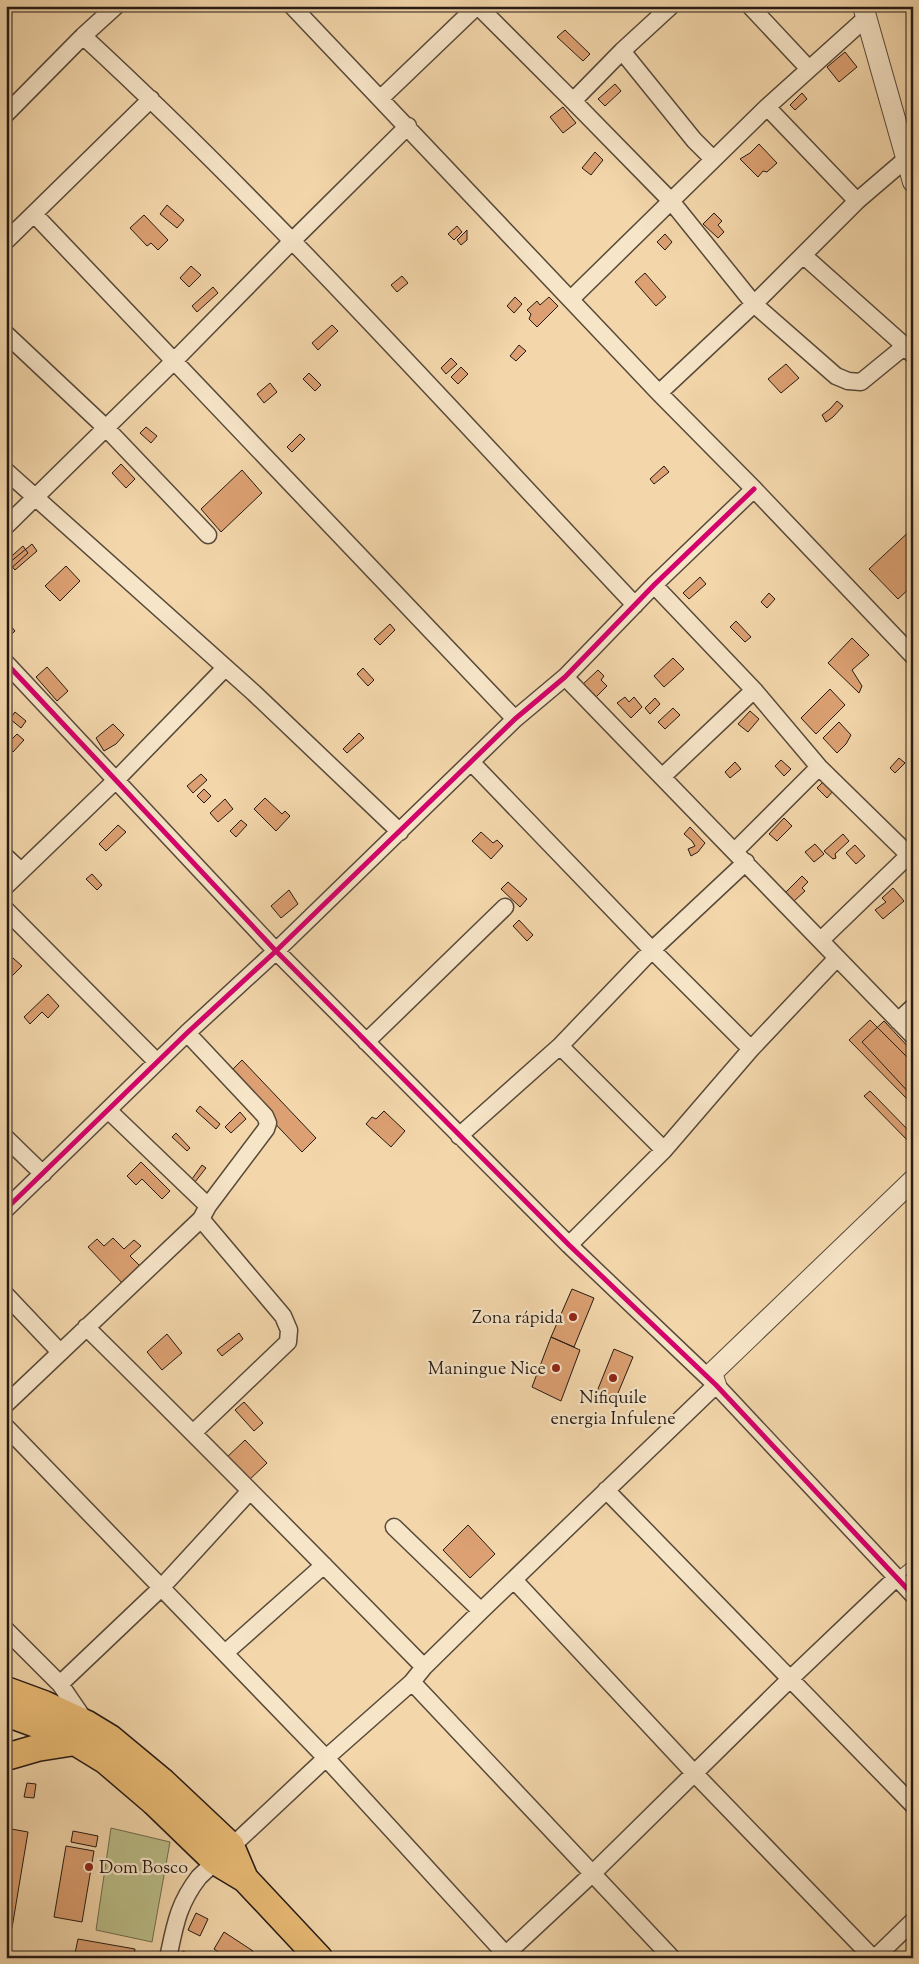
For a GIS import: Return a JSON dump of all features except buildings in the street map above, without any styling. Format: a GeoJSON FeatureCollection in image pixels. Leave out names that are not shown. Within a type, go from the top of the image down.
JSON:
{"type":"FeatureCollection","features":[{"type":"Feature","properties":{"kind":"main road"},"geometry":{"type":"LineString","coordinates":[[6,1690],[44,1704],[81,1733],[106,1761],[147,1796],[223,1854],[319,1958]]}},
{"type":"Feature","properties":{"kind":"main road"},"geometry":{"type":"LineString","coordinates":[[6,1713],[39,1725],[81,1733]]}},
{"type":"Feature","properties":{"kind":"main road"},"geometry":{"type":"LineString","coordinates":[[6,1757],[81,1733]]}},
{"type":"Feature","properties":{"kind":"street"},"geometry":{"type":"LineString","coordinates":[[6,114],[83,36],[116,6]]}},
{"type":"Feature","properties":{"kind":"street"},"geometry":{"type":"LineString","coordinates":[[292,6],[408,126],[659,393],[754,489],[913,656]]}},
{"type":"Feature","properties":{"kind":"street"},"geometry":{"type":"LineString","coordinates":[[381,98],[477,6],[573,100],[671,201],[754,304],[836,376],[848,381],[861,382],[909,350],[804,256]]}},
{"type":"Feature","properties":{"kind":"street"},"geometry":{"type":"LineString","coordinates":[[750,6],[809,69]]}},
{"type":"Feature","properties":{"kind":"street"},"geometry":{"type":"LineString","coordinates":[[573,100],[660,10]]}},
{"type":"Feature","properties":{"kind":"street"},"geometry":{"type":"LineString","coordinates":[[571,299],[713,159],[809,69],[865,12],[913,182]]}},
{"type":"Feature","properties":{"kind":"street"},"geometry":{"type":"LineString","coordinates":[[83,36],[152,99],[292,241],[635,606]]}},
{"type":"Feature","properties":{"kind":"street"},"geometry":{"type":"LineString","coordinates":[[622,51],[694,140],[713,159]]}},
{"type":"Feature","properties":{"kind":"street"},"geometry":{"type":"LineString","coordinates":[[6,241],[152,99]]}},
{"type":"Feature","properties":{"kind":"street"},"geometry":{"type":"LineString","coordinates":[[767,107],[857,201]]}},
{"type":"Feature","properties":{"kind":"street"},"geometry":{"type":"LineString","coordinates":[[6,526],[174,362],[408,126]]}},
{"type":"Feature","properties":{"kind":"street"},"geometry":{"type":"LineString","coordinates":[[659,393],[804,256],[857,201],[906,159]]}},
{"type":"Feature","properties":{"kind":"street"},"geometry":{"type":"LineString","coordinates":[[34,214],[515,719]]}},
{"type":"Feature","properties":{"kind":"street"},"geometry":{"type":"LineString","coordinates":[[6,334],[106,428],[208,535]]}},
{"type":"Feature","properties":{"kind":"street"},"geometry":{"type":"LineString","coordinates":[[6,471],[225,668],[400,832]]}},
{"type":"Feature","properties":{"kind":"street"},"geometry":{"type":"LineString","coordinates":[[6,1209],[109,1111],[187,1033],[400,832],[515,719],[564,677],[654,585],[754,489]]}},
{"type":"Feature","properties":{"kind":"street"},"geometry":{"type":"LineString","coordinates":[[654,585],[754,690],[819,767],[911,857],[821,940]]}},
{"type":"Feature","properties":{"kind":"street"},"geometry":{"type":"LineString","coordinates":[[6,663],[276,951],[569,1245],[716,1386],[913,1595]]}},
{"type":"Feature","properties":{"kind":"street"},"geometry":{"type":"LineString","coordinates":[[6,886],[115,781],[225,668]]}},
{"type":"Feature","properties":{"kind":"street"},"geometry":{"type":"LineString","coordinates":[[564,677],[913,1036]]}},
{"type":"Feature","properties":{"kind":"street"},"geometry":{"type":"LineString","coordinates":[[662,777],[754,690]]}},
{"type":"Feature","properties":{"kind":"street"},"geometry":{"type":"LineString","coordinates":[[472,762],[652,950],[751,1049]]}},
{"type":"Feature","properties":{"kind":"street"},"geometry":{"type":"LineString","coordinates":[[459,1136],[560,1046],[740,857],[819,767]]}},
{"type":"Feature","properties":{"kind":"street"},"geometry":{"type":"LineString","coordinates":[[6,857],[21,871]]}},
{"type":"Feature","properties":{"kind":"street"},"geometry":{"type":"LineString","coordinates":[[366,1042],[505,907]]}},
{"type":"Feature","properties":{"kind":"street"},"geometry":{"type":"LineString","coordinates":[[6,910],[157,1062]]}},
{"type":"Feature","properties":{"kind":"street"},"geometry":{"type":"LineString","coordinates":[[569,1245],[664,1150],[751,1049],[837,958]]}},
{"type":"Feature","properties":{"kind":"street"},"geometry":{"type":"LineString","coordinates":[[898,1021],[913,1007]]}},
{"type":"Feature","properties":{"kind":"street"},"geometry":{"type":"LineString","coordinates":[[6,1404],[204,1212],[266,1129],[268,1123],[265,1116],[187,1033]]}},
{"type":"Feature","properties":{"kind":"street"},"geometry":{"type":"LineString","coordinates":[[560,1046],[664,1150]]}},
{"type":"Feature","properties":{"kind":"street"},"geometry":{"type":"LineString","coordinates":[[109,1111],[204,1212],[284,1316],[288,1330],[288,1342],[193,1433]]}},
{"type":"Feature","properties":{"kind":"street"},"geometry":{"type":"LineString","coordinates":[[6,1138],[43,1174]]}},
{"type":"Feature","properties":{"kind":"street"},"geometry":{"type":"LineString","coordinates":[[716,1386],[712,1373],[913,1180]]}},
{"type":"Feature","properties":{"kind":"street"},"geometry":{"type":"LineString","coordinates":[[6,1295],[60,1352]]}},
{"type":"Feature","properties":{"kind":"street"},"geometry":{"type":"LineString","coordinates":[[86,1327],[424,1667]]}},
{"type":"Feature","properties":{"kind":"street"},"geometry":{"type":"LineString","coordinates":[[168,1958],[176,1918],[186,1894],[198,1877],[326,1758],[412,1682],[424,1667],[716,1386]]}},
{"type":"Feature","properties":{"kind":"street"},"geometry":{"type":"LineString","coordinates":[[6,1427],[326,1758],[505,1957],[896,1578]]}},
{"type":"Feature","properties":{"kind":"street"},"geometry":{"type":"LineString","coordinates":[[606,1490],[789,1680],[913,1805]]}},
{"type":"Feature","properties":{"kind":"street"},"geometry":{"type":"LineString","coordinates":[[60,1684],[162,1588],[249,1492]]}},
{"type":"Feature","properties":{"kind":"street"},"geometry":{"type":"LineString","coordinates":[[394,1527],[482,1611]]}},
{"type":"Feature","properties":{"kind":"street"},"geometry":{"type":"LineString","coordinates":[[225,1653],[324,1565]]}},
{"type":"Feature","properties":{"kind":"street"},"geometry":{"type":"LineString","coordinates":[[514,1580],[695,1774],[874,1958],[913,1921]]}},
{"type":"Feature","properties":{"kind":"street"},"geometry":{"type":"LineString","coordinates":[[6,1630],[60,1684],[81,1733]]}},
{"type":"Feature","properties":{"kind":"street"},"geometry":{"type":"LineString","coordinates":[[412,1682],[672,1958]]}},
{"type":"Feature","properties":{"kind":"lane"},"geometry":{"type":"LineString","coordinates":[[896,1578],[913,1564]]}},
{"type":"Feature","properties":{"kind":"green space"},"geometry":{"type":"Polygon","coordinates":[[[111,1828],[170,1842],[152,1942],[96,1930],[111,1828]]]}},
{"type":"Feature","properties":{"kind":"cycle path"},"geometry":{"type":"LineString","coordinates":[[6,1209],[515,719],[565,677],[654,585],[754,489]]}},
{"type":"Feature","properties":{"kind":"cycle path"},"geometry":{"type":"LineString","coordinates":[[6,663],[276,951],[569,1245],[716,1385],[913,1595]]}},
{"type":"Feature","properties":{"kind":"place","name":"Zona rápida"},"geometry":{"type":"Point","coordinates":[573,1317]}},
{"type":"Feature","properties":{"kind":"place","name":"Maningue Nice"},"geometry":{"type":"Point","coordinates":[556,1368]}},
{"type":"Feature","properties":{"kind":"place","name":"Nifiquile energia Infulene"},"geometry":{"type":"Point","coordinates":[613,1378]}},
{"type":"Feature","properties":{"kind":"place","name":"Dom Bosco"},"geometry":{"type":"Point","coordinates":[89,1867]}}]}
